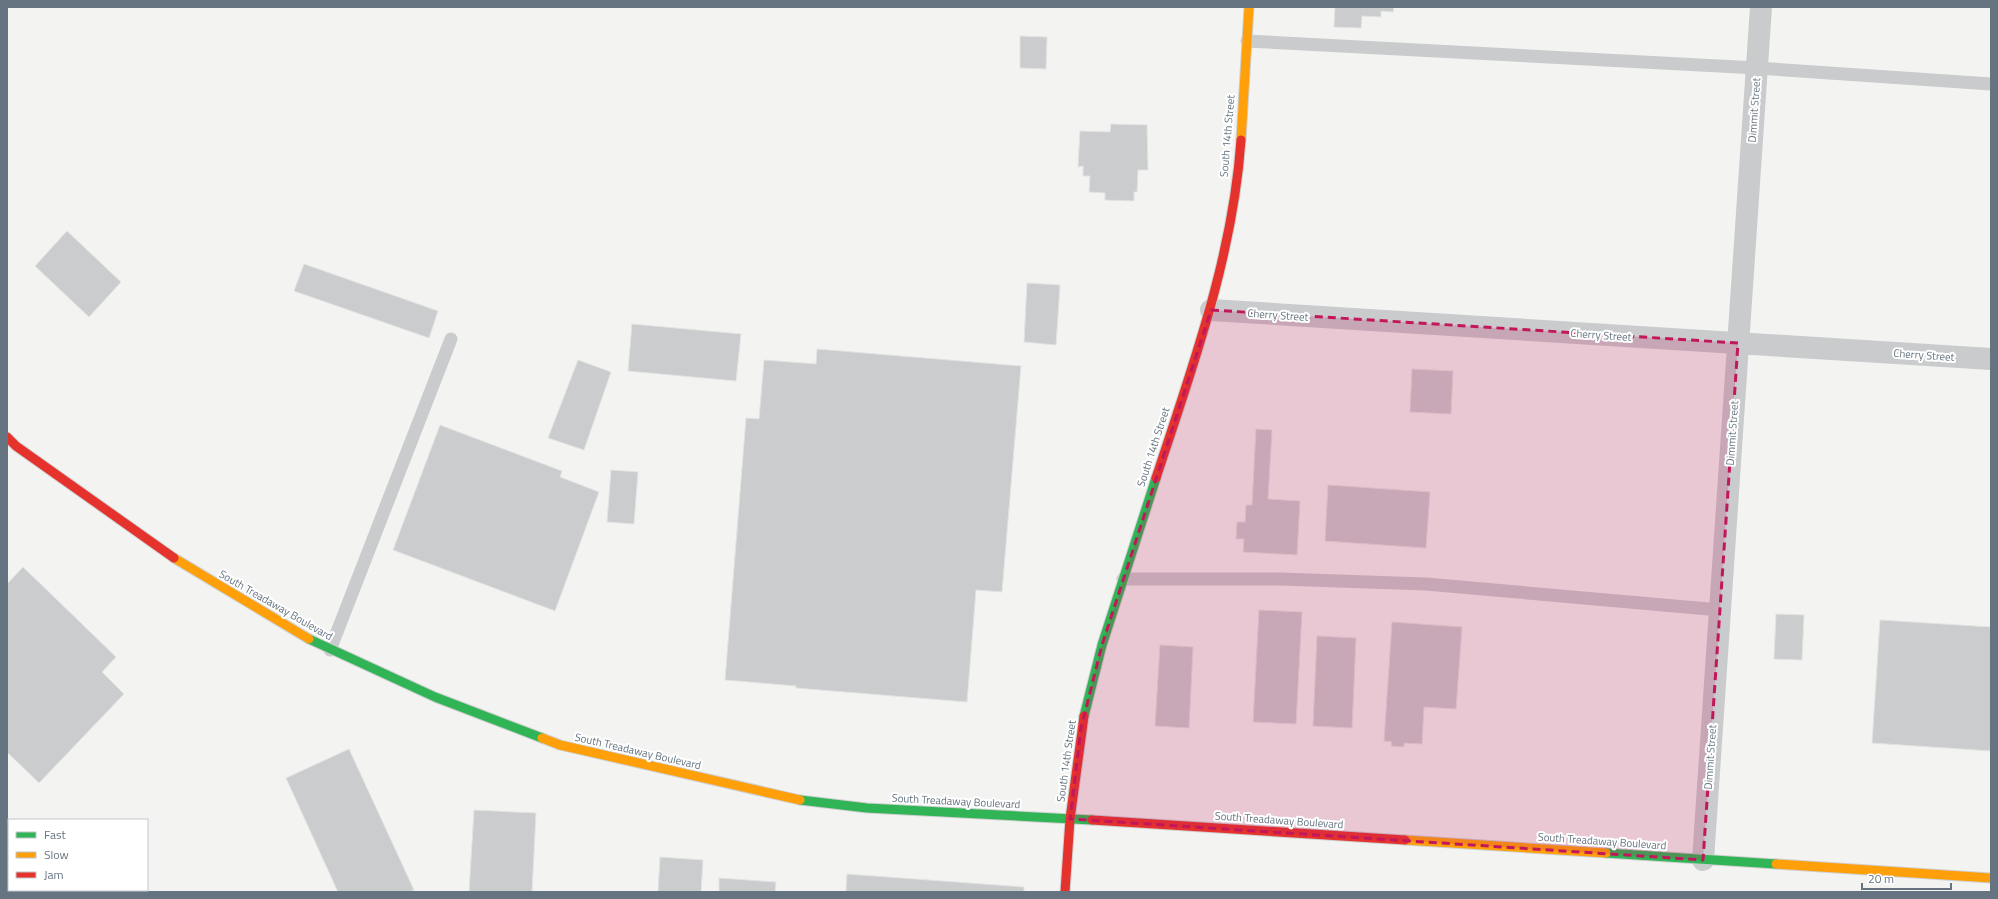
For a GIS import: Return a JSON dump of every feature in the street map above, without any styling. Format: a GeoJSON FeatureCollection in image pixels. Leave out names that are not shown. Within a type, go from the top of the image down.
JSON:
{"type":"FeatureCollection","features":[{"type":"Feature","properties":{"kind":"main road","name":"South 14th Street"},"geometry":{"type":"LineString","coordinates":[[1065,892],[1070,819],[1081,728],[1102,645],[1211,310],[1230,222],[1240,150],[1250,7]]}},
{"type":"Feature","properties":{"kind":"main road","name":"South Treadaway Boulevard"},"geometry":{"type":"LineString","coordinates":[[7,437],[16,446],[187,567],[310,640],[435,697],[560,744],[669,771],[795,799],[895,810],[1070,819],[1991,878]]}},
{"type":"Feature","properties":{"kind":"street","name":"Dimmit Street"},"geometry":{"type":"LineString","coordinates":[[1703,860],[1761,7]]}},
{"type":"Feature","properties":{"kind":"street","name":"Cherry Street"},"geometry":{"type":"LineString","coordinates":[[1211,310],[1991,359]]}},
{"type":"Feature","properties":{"kind":"lane"},"geometry":{"type":"LineString","coordinates":[[1247,41],[1757,68],[1991,84]]}},
{"type":"Feature","properties":{"kind":"lane"},"geometry":{"type":"LineString","coordinates":[[330,650],[452,339]]}},
{"type":"Feature","properties":{"kind":"lane"},"geometry":{"type":"LineString","coordinates":[[1123,579],[1280,579],[1426,584],[1720,610]]}},
{"type":"Feature","properties":{"kind":"highlighted area"},"geometry":{"type":"Polygon","coordinates":[[[1211,310],[1738,343],[1703,860],[1070,819],[1081,728],[1102,645],[1211,310]]]}},
{"type":"Feature","properties":{"kind":"building"},"geometry":{"type":"Polygon","coordinates":[[[1335,7],[1394,7],[1393,12],[1381,11],[1381,17],[1362,16],[1361,28],[1334,27],[1335,7]]]}},
{"type":"Feature","properties":{"kind":"building"},"geometry":{"type":"Polygon","coordinates":[[[1020,36],[1047,37],[1046,69],[1020,68],[1020,36]]]}},
{"type":"Feature","properties":{"kind":"building"},"geometry":{"type":"Polygon","coordinates":[[[1111,124],[1147,125],[1148,170],[1138,170],[1137,192],[1134,192],[1134,201],[1105,200],[1105,193],[1089,192],[1090,176],[1083,176],[1083,166],[1078,167],[1080,131],[1110,132],[1111,124]]]}},
{"type":"Feature","properties":{"kind":"building"},"geometry":{"type":"Polygon","coordinates":[[[67,231],[121,282],[89,317],[35,266],[67,231]]]}},
{"type":"Feature","properties":{"kind":"building"},"geometry":{"type":"Polygon","coordinates":[[[304,264],[438,311],[429,338],[294,291],[304,264]]]}},
{"type":"Feature","properties":{"kind":"building"},"geometry":{"type":"Polygon","coordinates":[[[1027,283],[1060,285],[1056,345],[1024,342],[1027,283]]]}},
{"type":"Feature","properties":{"kind":"building"},"geometry":{"type":"Polygon","coordinates":[[[632,324],[741,334],[736,381],[628,371],[632,324]]]}},
{"type":"Feature","properties":{"kind":"building"},"geometry":{"type":"Polygon","coordinates":[[[817,349],[1021,366],[1002,592],[976,590],[967,702],[796,688],[796,686],[725,680],[746,418],[759,419],[764,360],[816,364],[817,349]]]}},
{"type":"Feature","properties":{"kind":"building"},"geometry":{"type":"Polygon","coordinates":[[[578,360],[611,372],[584,450],[548,438],[578,360]]]}},
{"type":"Feature","properties":{"kind":"building"},"geometry":{"type":"Polygon","coordinates":[[[1412,369],[1453,371],[1451,414],[1410,412],[1412,369]]]}},
{"type":"Feature","properties":{"kind":"building"},"geometry":{"type":"Polygon","coordinates":[[[440,425],[562,471],[560,477],[599,492],[555,611],[393,550],[440,425]]]}},
{"type":"Feature","properties":{"kind":"building"},"geometry":{"type":"Polygon","coordinates":[[[1256,429],[1272,430],[1268,499],[1300,501],[1297,555],[1243,552],[1244,539],[1236,539],[1237,522],[1245,522],[1246,505],[1252,505],[1256,429]]]}},
{"type":"Feature","properties":{"kind":"building"},"geometry":{"type":"Polygon","coordinates":[[[611,470],[638,472],[634,524],[607,522],[611,470]]]}},
{"type":"Feature","properties":{"kind":"building"},"geometry":{"type":"Polygon","coordinates":[[[1328,485],[1430,492],[1426,548],[1325,541],[1328,485]]]}},
{"type":"Feature","properties":{"kind":"building"},"geometry":{"type":"Polygon","coordinates":[[[23,567],[116,657],[102,672],[124,694],[39,783],[7,752],[7,582],[8,583],[23,567]]]}},
{"type":"Feature","properties":{"kind":"building"},"geometry":{"type":"Polygon","coordinates":[[[1259,610],[1302,612],[1296,724],[1253,722],[1259,610]]]}},
{"type":"Feature","properties":{"kind":"building"},"geometry":{"type":"Polygon","coordinates":[[[1776,614],[1804,615],[1802,660],[1774,659],[1776,614]]]}},
{"type":"Feature","properties":{"kind":"building"},"geometry":{"type":"Polygon","coordinates":[[[1880,620],[1991,627],[1991,751],[1872,743],[1880,620]]]}},
{"type":"Feature","properties":{"kind":"building"},"geometry":{"type":"Polygon","coordinates":[[[1392,622],[1462,627],[1456,709],[1424,707],[1422,744],[1404,743],[1404,747],[1391,746],[1392,742],[1384,741],[1392,622]]]}},
{"type":"Feature","properties":{"kind":"building"},"geometry":{"type":"Polygon","coordinates":[[[1317,636],[1356,638],[1352,728],[1313,726],[1317,636]]]}},
{"type":"Feature","properties":{"kind":"building"},"geometry":{"type":"Polygon","coordinates":[[[1160,645],[1193,647],[1189,728],[1155,726],[1160,645]]]}},
{"type":"Feature","properties":{"kind":"building"},"geometry":{"type":"Polygon","coordinates":[[[349,749],[414,890],[409,892],[338,892],[286,778],[349,749]]]}},
{"type":"Feature","properties":{"kind":"building"},"geometry":{"type":"Polygon","coordinates":[[[474,810],[536,813],[532,892],[469,892],[474,810]]]}},
{"type":"Feature","properties":{"kind":"building"},"geometry":{"type":"Polygon","coordinates":[[[660,857],[703,860],[701,892],[658,892],[660,857]]]}},
{"type":"Feature","properties":{"kind":"building"},"geometry":{"type":"Polygon","coordinates":[[[847,874],[1024,887],[1024,892],[846,892],[847,874]]]}},
{"type":"Feature","properties":{"kind":"building"},"geometry":{"type":"Polygon","coordinates":[[[719,878],[776,882],[775,892],[719,892],[719,878]]]}},
{"type":"Feature","properties":{"kind":"traffic: fast"},"geometry":{"type":"LineString","coordinates":[[1084,716],[1102,645],[1156,478]]}},
{"type":"Feature","properties":{"kind":"traffic: fast"},"geometry":{"type":"LineString","coordinates":[[309,639],[435,697],[542,738]]}},
{"type":"Feature","properties":{"kind":"traffic: fast"},"geometry":{"type":"LineString","coordinates":[[800,800],[867,808],[1092,820]]}},
{"type":"Feature","properties":{"kind":"traffic: fast"},"geometry":{"type":"LineString","coordinates":[[1606,853],[1776,864]]}},
{"type":"Feature","properties":{"kind":"traffic: slow"},"geometry":{"type":"LineString","coordinates":[[1241,140],[1249,7]]}},
{"type":"Feature","properties":{"kind":"traffic: slow"},"geometry":{"type":"LineString","coordinates":[[174,558],[309,639]]}},
{"type":"Feature","properties":{"kind":"traffic: slow"},"geometry":{"type":"LineString","coordinates":[[542,738],[560,745],[800,800]]}},
{"type":"Feature","properties":{"kind":"traffic: slow"},"geometry":{"type":"LineString","coordinates":[[1405,840],[1606,853]]}},
{"type":"Feature","properties":{"kind":"traffic: slow"},"geometry":{"type":"LineString","coordinates":[[1776,864],[1991,878]]}},
{"type":"Feature","properties":{"kind":"traffic: jam"},"geometry":{"type":"LineString","coordinates":[[1156,478],[1197,354],[1220,269],[1237,184],[1241,140]]}},
{"type":"Feature","properties":{"kind":"traffic: jam"},"geometry":{"type":"LineString","coordinates":[[7,437],[16,446],[174,558]]}},
{"type":"Feature","properties":{"kind":"traffic: jam"},"geometry":{"type":"LineString","coordinates":[[1065,892],[1070,819],[1084,716]]}},
{"type":"Feature","properties":{"kind":"traffic: jam"},"geometry":{"type":"LineString","coordinates":[[1092,820],[1405,840]]}}]}
